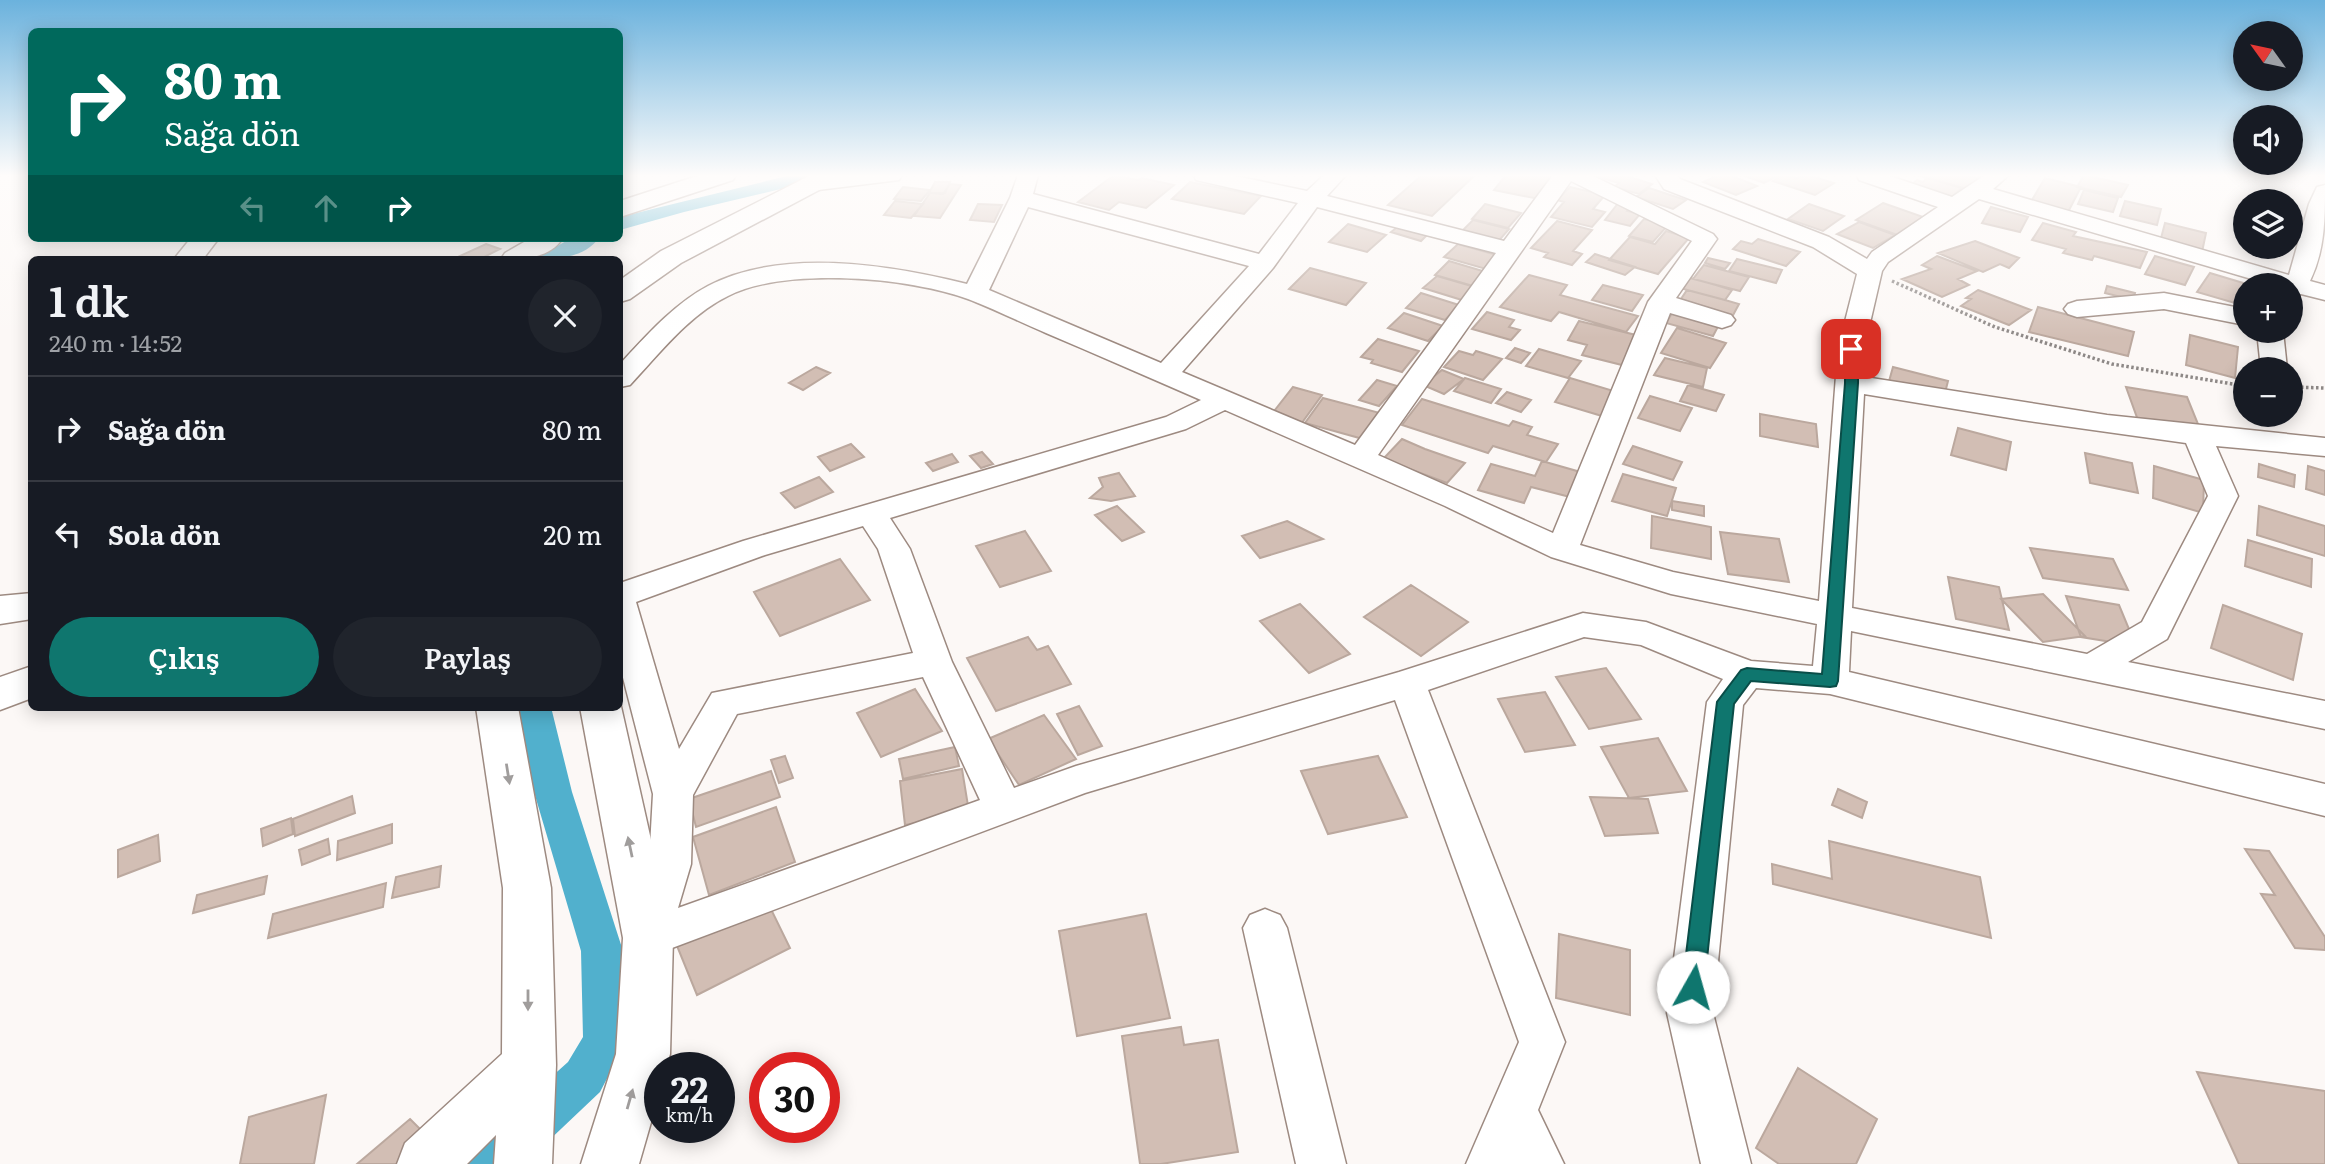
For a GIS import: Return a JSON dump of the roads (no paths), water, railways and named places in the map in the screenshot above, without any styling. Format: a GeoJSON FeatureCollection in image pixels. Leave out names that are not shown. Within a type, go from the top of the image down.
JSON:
{"type":"FeatureCollection","features":[{"type":"Feature","properties":{"kind":"main road"},"geometry":{"type":"LineString","coordinates":[[623,291],[671,257],[724,229]]}},
{"type":"Feature","properties":{"kind":"main road"},"geometry":{"type":"LineString","coordinates":[[191,256],[203,242]]}},
{"type":"Feature","properties":{"kind":"main road"},"geometry":{"type":"LineString","coordinates":[[520,256],[543,242]]}},
{"type":"Feature","properties":{"kind":"main road"},"geometry":{"type":"LineString","coordinates":[[0,610],[28,606]]}},
{"type":"Feature","properties":{"kind":"main road"},"geometry":{"type":"LineString","coordinates":[[0,694],[28,683]]}},
{"type":"Feature","properties":{"kind":"main road"},"geometry":{"type":"LineString","coordinates":[[426,1164],[526,1113],[527,888],[498,711]]}},
{"type":"Feature","properties":{"kind":"main road"},"geometry":{"type":"LineString","coordinates":[[602,711],[648,938],[643,1054],[610,1164]]}},
{"type":"Feature","properties":{"kind":"street"},"geometry":{"type":"LineString","coordinates":[[975,293],[1006,229]]}},
{"type":"Feature","properties":{"kind":"street"},"geometry":{"type":"LineString","coordinates":[[1139,229],[1265,263]]}},
{"type":"Feature","properties":{"kind":"street"},"geometry":{"type":"LineString","coordinates":[[1164,376],[1265,263],[1290,229]]}},
{"type":"Feature","properties":{"kind":"street"},"geometry":{"type":"LineString","coordinates":[[1430,229],[1510,250]]}},
{"type":"Feature","properties":{"kind":"street"},"geometry":{"type":"LineString","coordinates":[[1360,459],[1525,229]]}},
{"type":"Feature","properties":{"kind":"street"},"geometry":{"type":"LineString","coordinates":[[1562,550],[1661,302],[1705,239],[1688,229]]}},
{"type":"Feature","properties":{"kind":"street"},"geometry":{"type":"LineString","coordinates":[[1788,229],[1821,242],[1870,271]]}},
{"type":"Feature","properties":{"kind":"street"},"geometry":{"type":"LineString","coordinates":[[1830,681],[1851,383],[1851,349],[1870,271],[1880,257],[1919,229]]}},
{"type":"Feature","properties":{"kind":"street"},"geometry":{"type":"LineString","coordinates":[[2102,229],[2247,273]]}},
{"type":"Feature","properties":{"kind":"street"},"geometry":{"type":"LineString","coordinates":[[2303,273],[2313,229]]}},
{"type":"Feature","properties":{"kind":"street"},"geometry":{"type":"LineString","coordinates":[[623,377],[665,333],[718,291],[753,277],[809,272],[885,275],[931,282],[975,293],[1456,499],[1562,550],[1671,583],[2325,715]]}},
{"type":"Feature","properties":{"kind":"street"},"geometry":{"type":"LineString","coordinates":[[2303,289],[2325,293]]}},
{"type":"Feature","properties":{"kind":"street"},"geometry":{"type":"LineString","coordinates":[[2077,309],[2164,301],[2233,315]]}},
{"type":"Feature","properties":{"kind":"street"},"geometry":{"type":"LineString","coordinates":[[1661,302],[1722,320]]}},
{"type":"Feature","properties":{"kind":"street"},"geometry":{"type":"LineString","coordinates":[[1851,383],[1964,404],[2197,435],[2272,439],[2325,447]]}},
{"type":"Feature","properties":{"kind":"street"},"geometry":{"type":"LineString","coordinates":[[623,594],[754,548],[1176,423],[1222,401]]}},
{"type":"Feature","properties":{"kind":"street"},"geometry":{"type":"LineString","coordinates":[[2091,668],[2155,630],[2223,496],[2197,435]]}},
{"type":"Feature","properties":{"kind":"street"},"geometry":{"type":"LineString","coordinates":[[871,514],[894,549],[934,662],[1004,808]]}},
{"type":"Feature","properties":{"kind":"street"},"geometry":{"type":"LineString","coordinates":[[623,615],[673,794],[670,864],[648,938]]}},
{"type":"Feature","properties":{"kind":"street"},"geometry":{"type":"LineString","coordinates":[[648,938],[1076,781],[1407,683],[1583,625],[1646,634],[1747,674],[1830,681],[2325,800]]}},
{"type":"Feature","properties":{"kind":"street"},"geometry":{"type":"LineString","coordinates":[[673,794],[725,703],[934,662]]}},
{"type":"Feature","properties":{"kind":"street"},"geometry":{"type":"LineString","coordinates":[[1726,1164],[1690,1013],[1726,702],[1747,674]]}},
{"type":"Feature","properties":{"kind":"street"},"geometry":{"type":"LineString","coordinates":[[1407,683],[1542,1042],[1491,1164]]}},
{"type":"Feature","properties":{"kind":"street"},"geometry":{"type":"LineString","coordinates":[[1265,928],[1321,1164]]}},
{"type":"Feature","properties":{"kind":"street"},"geometry":{"type":"LineString","coordinates":[[1513,1112],[1539,1164]]}},
{"type":"Feature","properties":{"kind":"waterway"},"geometry":{"type":"LineString","coordinates":[[555,256],[581,242]]}},
{"type":"Feature","properties":{"kind":"waterway"},"geometry":{"type":"LineString","coordinates":[[490,1164],[584,1077],[605,1040],[602,951],[553,792],[535,711]]}}]}
